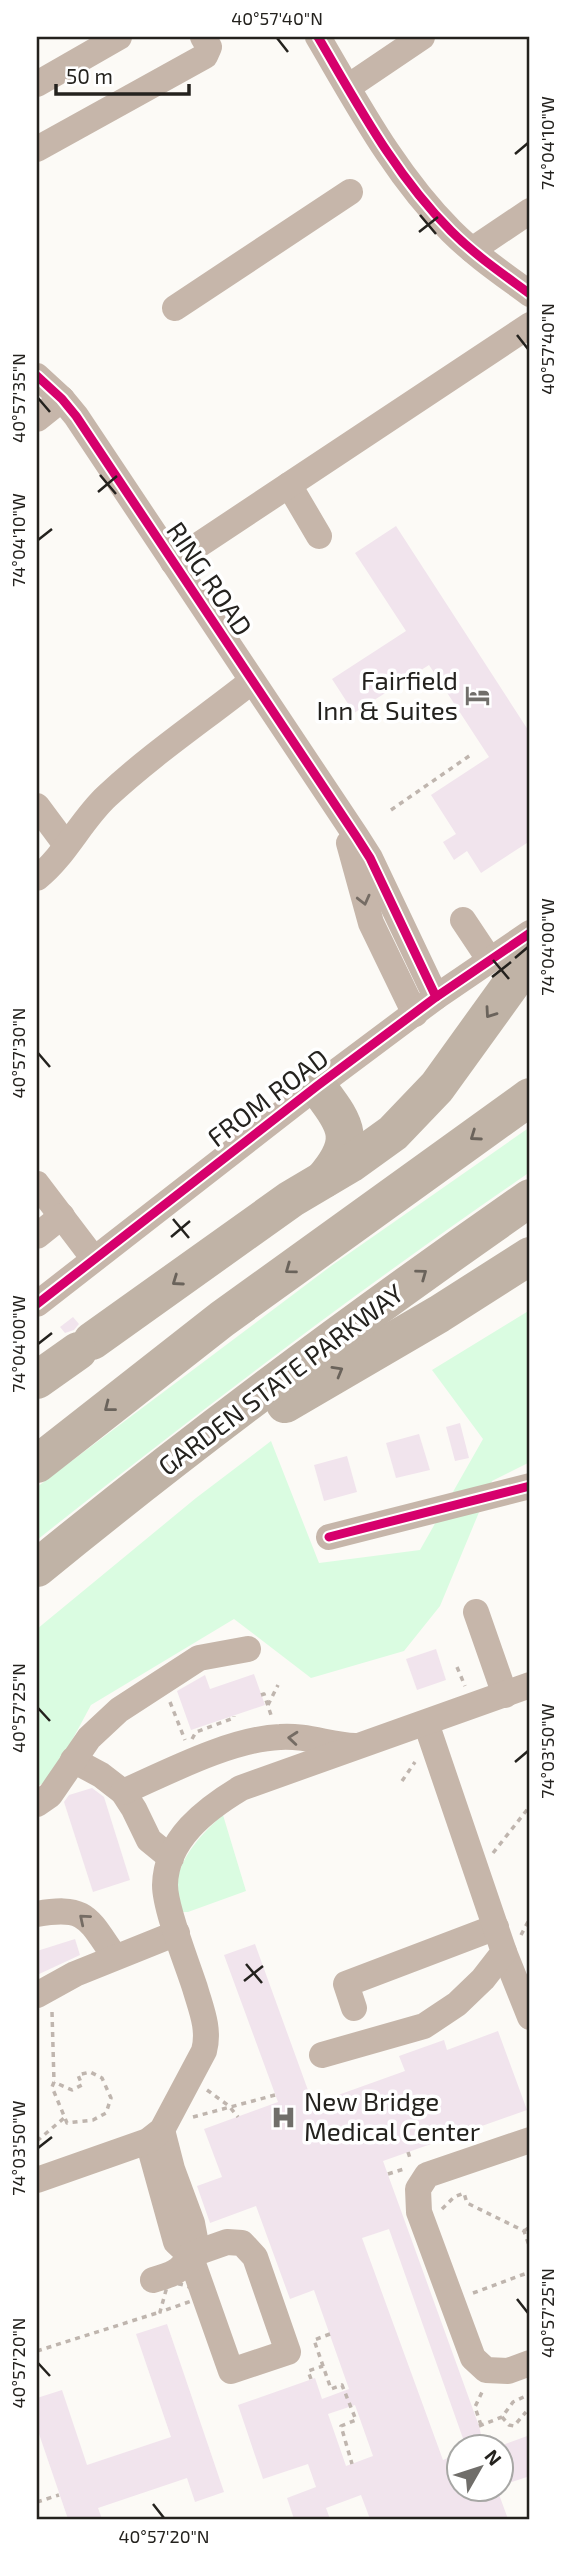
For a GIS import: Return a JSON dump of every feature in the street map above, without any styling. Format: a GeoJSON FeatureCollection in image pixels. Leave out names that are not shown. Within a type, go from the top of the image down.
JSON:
{"type":"FeatureCollection","features":[{"type":"Feature","properties":{"kind":"highway"},"geometry":{"type":"LineString","coordinates":[[37,1380],[291,1199],[374,1148],[424,1103],[530,958]]}},
{"type":"Feature","properties":{"kind":"highway"},"geometry":{"type":"LineString","coordinates":[[317,1086],[337,1114],[345,1138],[342,1157],[324,1179]]}},
{"type":"Feature","properties":{"kind":"highway"},"geometry":{"type":"LineString","coordinates":[[37,1464],[232,1312],[530,1097]]}},
{"type":"Feature","properties":{"kind":"highway","name":"GARDEN STATE PARKWAY"},"geometry":{"type":"LineString","coordinates":[[37,1570],[232,1415],[530,1198]]}},
{"type":"Feature","properties":{"kind":"highway"},"geometry":{"type":"LineString","coordinates":[[37,1570],[187,1473],[306,1390],[439,1314],[530,1256]]}},
{"type":"Feature","properties":{"kind":"street"},"geometry":{"type":"LineString","coordinates":[[37,81],[119,37]]}},
{"type":"Feature","properties":{"kind":"street"},"geometry":{"type":"LineString","coordinates":[[37,149],[205,56],[209,47],[203,37]]}},
{"type":"Feature","properties":{"kind":"street"},"geometry":{"type":"LineString","coordinates":[[318,37],[398,168],[431,210],[472,250],[530,295]]}},
{"type":"Feature","properties":{"kind":"street"},"geometry":{"type":"LineString","coordinates":[[348,87],[422,37]]}},
{"type":"Feature","properties":{"kind":"street"},"geometry":{"type":"LineString","coordinates":[[175,308],[350,192]]}},
{"type":"Feature","properties":{"kind":"street"},"geometry":{"type":"LineString","coordinates":[[472,250],[530,211]]}},
{"type":"Feature","properties":{"kind":"street"},"geometry":{"type":"LineString","coordinates":[[173,562],[530,325]]}},
{"type":"Feature","properties":{"kind":"street","name":"RING ROAD"},"geometry":{"type":"LineString","coordinates":[[37,376],[62,399],[370,858],[436,998]]}},
{"type":"Feature","properties":{"kind":"street"},"geometry":{"type":"LineString","coordinates":[[37,419],[62,399]]}},
{"type":"Feature","properties":{"kind":"street"},"geometry":{"type":"LineString","coordinates":[[289,485],[319,536]]}},
{"type":"Feature","properties":{"kind":"street"},"geometry":{"type":"LineString","coordinates":[[37,878],[53,863],[91,813],[124,781],[252,681]]}},
{"type":"Feature","properties":{"kind":"street"},"geometry":{"type":"LineString","coordinates":[[37,806],[66,845]]}},
{"type":"Feature","properties":{"kind":"street"},"geometry":{"type":"LineString","coordinates":[[339,811],[371,923],[415,1014]]}},
{"type":"Feature","properties":{"kind":"street"},"geometry":{"type":"LineString","coordinates":[[463,920],[489,959]]}},
{"type":"Feature","properties":{"kind":"street","name":"FROM ROAD"},"geometry":{"type":"LineString","coordinates":[[37,1304],[317,1086],[489,959],[530,933]]}},
{"type":"Feature","properties":{"kind":"street"},"geometry":{"type":"LineString","coordinates":[[37,1184],[94,1259]]}},
{"type":"Feature","properties":{"kind":"street"},"geometry":{"type":"LineString","coordinates":[[37,1236],[62,1216]]}},
{"type":"Feature","properties":{"kind":"street"},"geometry":{"type":"LineString","coordinates":[[329,1537],[530,1486]]}},
{"type":"Feature","properties":{"kind":"street"},"geometry":{"type":"LineString","coordinates":[[476,1612],[505,1695]]}},
{"type":"Feature","properties":{"kind":"street"},"geometry":{"type":"LineString","coordinates":[[37,1804],[50,1795],[89,1738],[119,1710],[200,1658],[248,1649]]}},
{"type":"Feature","properties":{"kind":"street"},"geometry":{"type":"LineString","coordinates":[[37,2179],[155,2135],[204,2051],[207,2038],[204,2018],[165,1885],[171,1858],[192,1824],[212,1805],[241,1787],[530,1685]]}},
{"type":"Feature","properties":{"kind":"street"},"geometry":{"type":"LineString","coordinates":[[426,1723],[507,1939],[530,2017]]}},
{"type":"Feature","properties":{"kind":"street"},"geometry":{"type":"LineString","coordinates":[[123,1792],[201,1758],[255,1740],[292,1737],[360,1746]]}},
{"type":"Feature","properties":{"kind":"street"},"geometry":{"type":"LineString","coordinates":[[73,1760],[101,1775],[123,1792],[149,1840],[171,1858]]}},
{"type":"Feature","properties":{"kind":"street"},"geometry":{"type":"LineString","coordinates":[[37,1914],[58,1910],[75,1911],[96,1929],[115,1957]]}},
{"type":"Feature","properties":{"kind":"street"},"geometry":{"type":"LineString","coordinates":[[44,1990],[115,1957],[177,1933]]}},
{"type":"Feature","properties":{"kind":"street"},"geometry":{"type":"LineString","coordinates":[[354,2008],[346,1984],[507,1939]]}},
{"type":"Feature","properties":{"kind":"street"},"geometry":{"type":"LineString","coordinates":[[322,2055],[424,2026],[457,2004],[483,1979],[507,1939]]}},
{"type":"Feature","properties":{"kind":"street"},"geometry":{"type":"LineString","coordinates":[[153,2280],[175,2274],[184,2266],[190,2255],[227,2242],[242,2243],[255,2257],[288,2352],[231,2371],[190,2255],[176,2242],[155,2135]]}},
{"type":"Feature","properties":{"kind":"street"},"geometry":{"type":"LineString","coordinates":[[530,2140],[427,2175],[418,2189],[419,2212],[473,2358],[486,2370],[509,2371],[530,2363]]}},
{"type":"Feature","properties":{"kind":"path"},"geometry":{"type":"LineString","coordinates":[[391,810],[472,754]]}},
{"type":"Feature","properties":{"kind":"path"},"geometry":{"type":"LineString","coordinates":[[268,1705],[278,1685]]}},
{"type":"Feature","properties":{"kind":"path"},"geometry":{"type":"LineString","coordinates":[[261,1695],[264,1695],[276,1729]]}},
{"type":"Feature","properties":{"kind":"path"},"geometry":{"type":"LineString","coordinates":[[169,1699],[186,1745]]}},
{"type":"Feature","properties":{"kind":"path"},"geometry":{"type":"LineString","coordinates":[[192,1745],[192,1735],[196,1732],[234,1716]]}},
{"type":"Feature","properties":{"kind":"path"},"geometry":{"type":"LineString","coordinates":[[491,1855],[530,1805]]}},
{"type":"Feature","properties":{"kind":"path"},"geometry":{"type":"LineString","coordinates":[[507,1939],[530,1918]]}},
{"type":"Feature","properties":{"kind":"path"},"geometry":{"type":"LineString","coordinates":[[44,1990],[54,2082],[52,2087],[64,2118],[67,2123],[83,2119],[93,2120],[106,2113],[111,2098],[102,2078],[90,2072],[78,2075],[82,2085],[72,2090],[54,2082]]}},
{"type":"Feature","properties":{"kind":"path"},"geometry":{"type":"LineString","coordinates":[[202,2087],[229,2106],[238,2116]]}},
{"type":"Feature","properties":{"kind":"path"},"geometry":{"type":"LineString","coordinates":[[188,2119],[275,2095]]}},
{"type":"Feature","properties":{"kind":"path"},"geometry":{"type":"LineString","coordinates":[[37,2141],[64,2118]]}},
{"type":"Feature","properties":{"kind":"path"},"geometry":{"type":"LineString","coordinates":[[439,2214],[445,2204],[464,2193],[467,2203],[524,2231],[530,2248]]}},
{"type":"Feature","properties":{"kind":"path"},"geometry":{"type":"LineString","coordinates":[[524,2231],[530,2227]]}},
{"type":"Feature","properties":{"kind":"path"},"geometry":{"type":"LineString","coordinates":[[464,2296],[530,2272]]}},
{"type":"Feature","properties":{"kind":"path"},"geometry":{"type":"LineString","coordinates":[[37,2351],[160,2312]]}},
{"type":"Feature","properties":{"kind":"path"},"geometry":{"type":"LineString","coordinates":[[330,2334],[314,2340],[333,2395]]}},
{"type":"Feature","properties":{"kind":"path"},"geometry":{"type":"LineString","coordinates":[[311,2379],[307,2371],[323,2366]]}},
{"type":"Feature","properties":{"kind":"path"},"geometry":{"type":"LineString","coordinates":[[331,2389],[342,2385],[356,2420],[341,2426],[352,2464]]}},
{"type":"Feature","properties":{"kind":"path"},"geometry":{"type":"LineString","coordinates":[[479,2426],[502,2417],[513,2402],[530,2394]]}},
{"type":"Feature","properties":{"kind":"path"},"geometry":{"type":"LineString","coordinates":[[502,2417],[509,2425],[514,2426],[526,2412]]}},
{"type":"Feature","properties":{"kind":"path"},"geometry":{"type":"LineString","coordinates":[[37,2502],[60,2495]]}},
{"type":"Feature","properties":{"kind":"green space"},"geometry":{"type":"Polygon","coordinates":[[[530,1127],[530,1172],[404,1260],[158,1445],[37,1540],[37,1487],[331,1266],[530,1127]]]}},
{"type":"Feature","properties":{"kind":"green space"},"geometry":{"type":"Polygon","coordinates":[[[530,1310],[530,1462],[492,1481],[440,1606],[404,1651],[311,1678],[234,1619],[91,1705],[50,1781],[37,1786],[37,1629],[196,1498],[271,1441],[319,1563],[420,1550],[483,1439],[432,1370],[530,1310]]]}},
{"type":"Feature","properties":{"kind":"green space"},"geometry":{"type":"Polygon","coordinates":[[[223,1815],[246,1891],[188,1912],[180,1912],[176,1887],[180,1870],[195,1844],[223,1815]]]}},
{"type":"Feature","properties":{"kind":"building","name":"Fairfield Inn & Suites"},"geometry":{"type":"Polygon","coordinates":[[[396,526],[530,733],[530,841],[481,873],[467,851],[454,860],[443,842],[456,834],[431,795],[489,757],[429,665],[354,713],[332,679],[406,631],[355,553],[396,526]]]}},
{"type":"Feature","properties":{"kind":"building"},"geometry":{"type":"Polygon","coordinates":[[[73,1317],[79,1324],[74,1330],[65,1333],[60,1327],[73,1317]]]}},
{"type":"Feature","properties":{"kind":"building"},"geometry":{"type":"Polygon","coordinates":[[[460,1423],[469,1458],[455,1461],[446,1427],[460,1423]]]}},
{"type":"Feature","properties":{"kind":"building"},"geometry":{"type":"Polygon","coordinates":[[[419,1434],[430,1470],[396,1478],[386,1443],[419,1434]]]}},
{"type":"Feature","properties":{"kind":"building"},"geometry":{"type":"Polygon","coordinates":[[[347,1456],[357,1492],[324,1501],[314,1465],[347,1456]]]}},
{"type":"Feature","properties":{"kind":"building"},"geometry":{"type":"Polygon","coordinates":[[[436,1649],[446,1680],[417,1690],[406,1659],[436,1649]]]}},
{"type":"Feature","properties":{"kind":"building"},"geometry":{"type":"Polygon","coordinates":[[[254,1674],[265,1705],[191,1730],[177,1691],[205,1675],[210,1689],[254,1674]]]}},
{"type":"Feature","properties":{"kind":"building"},"geometry":{"type":"Polygon","coordinates":[[[92,1788],[104,1797],[130,1880],[93,1892],[64,1802],[69,1795],[92,1788]]]}},
{"type":"Feature","properties":{"kind":"building"},"geometry":{"type":"Polygon","coordinates":[[[75,1939],[80,1955],[37,1975],[37,1951],[75,1939]]]}},
{"type":"Feature","properties":{"kind":"building"},"geometry":{"type":"Polygon","coordinates":[[[255,1944],[313,2104],[405,2071],[399,2056],[444,2040],[447,2050],[498,2031],[527,2110],[383,2161],[481,2434],[461,2434],[389,2229],[362,2238],[444,2460],[444,2504],[502,2504],[508,2519],[370,2519],[361,2495],[326,2508],[330,2519],[294,2519],[287,2498],[316,2487],[308,2464],[263,2479],[238,2405],[315,2378],[322,2399],[349,2389],[314,2290],[290,2299],[256,2206],[210,2223],[197,2186],[222,2177],[204,2129],[278,2102],[224,1955],[255,1944]],[[355,2405],[328,2414],[346,2466],[373,2456],[355,2405]]]}},
{"type":"Feature","properties":{"kind":"building"},"geometry":{"type":"Polygon","coordinates":[[[167,2324],[224,2492],[195,2502],[187,2478],[98,2508],[102,2519],[68,2519],[37,2428],[37,2398],[62,2390],[87,2465],[171,2437],[136,2334],[167,2324]]]}},
{"type":"Feature","properties":{"kind":"building"},"geometry":{"type":"Polygon","coordinates":[[[530,2435],[530,2476],[514,2481],[514,2441],[530,2435]]]}},
{"type":"Feature","properties":{"kind":"cycle path"},"geometry":{"type":"LineString","coordinates":[[318,37],[363,114],[412,187],[451,231],[489,264],[530,294]]}},
{"type":"Feature","properties":{"kind":"cycle path"},"geometry":{"type":"LineString","coordinates":[[37,376],[76,416],[356,836],[370,858],[436,997]]}},
{"type":"Feature","properties":{"kind":"cycle path"},"geometry":{"type":"LineString","coordinates":[[37,1304],[317,1086],[436,997],[530,933]]}},
{"type":"Feature","properties":{"kind":"cycle path"},"geometry":{"type":"LineString","coordinates":[[329,1537],[530,1486]]}},
{"type":"Feature","properties":{"kind":"place","name":"Fairfield Inn & Suites"},"geometry":{"type":"Point","coordinates":[478,696]}},
{"type":"Feature","properties":{"kind":"place","name":"New Bridge Medical Center"},"geometry":{"type":"Point","coordinates":[284,2117]}}]}
